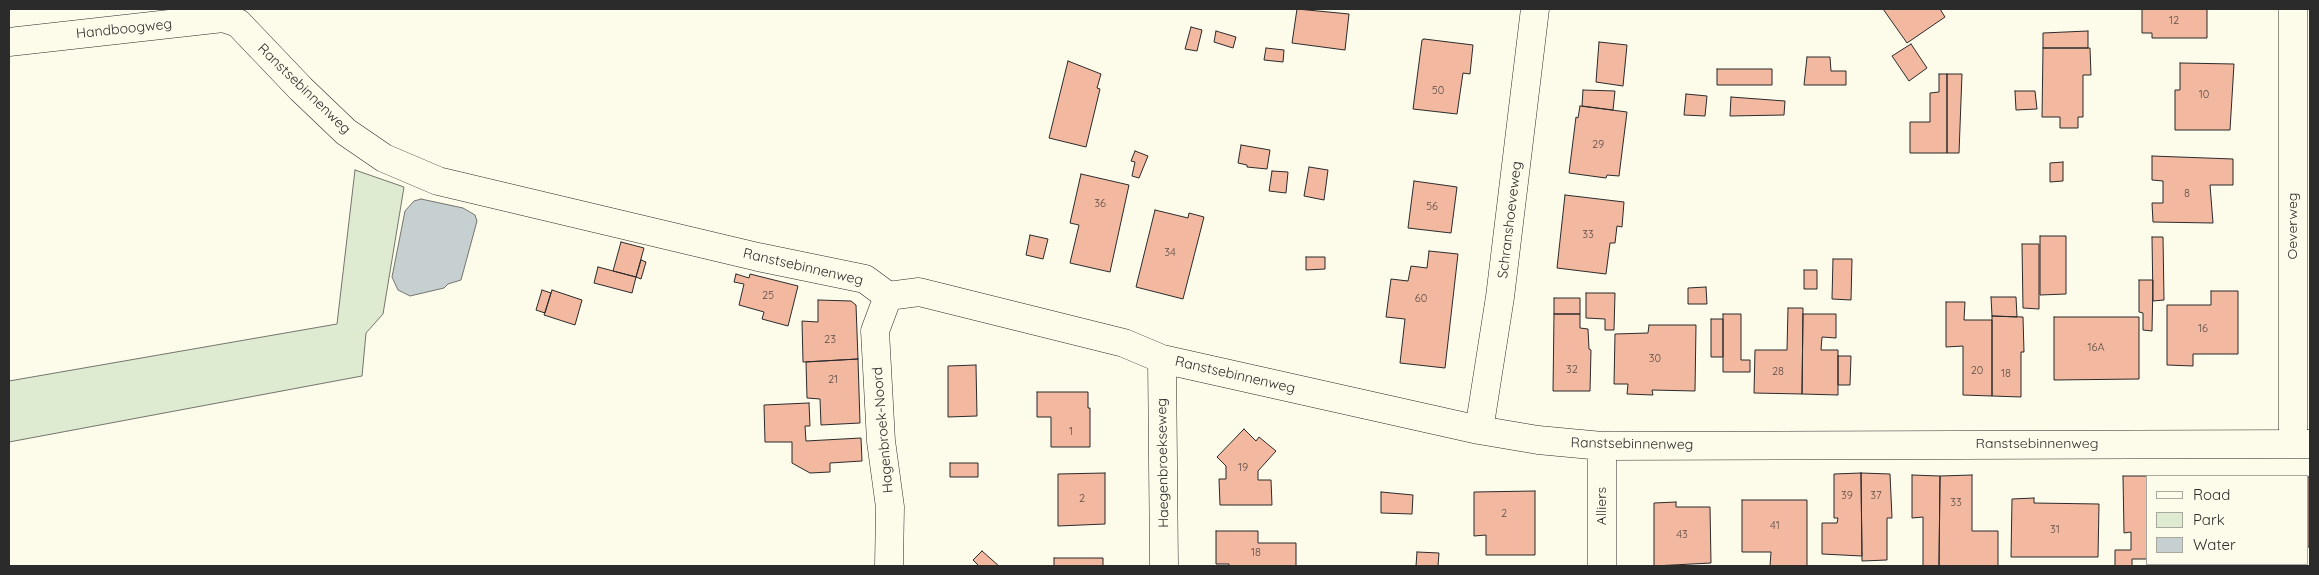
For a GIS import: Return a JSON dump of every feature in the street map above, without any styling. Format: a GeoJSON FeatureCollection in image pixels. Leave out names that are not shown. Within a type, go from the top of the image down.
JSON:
{"type":"FeatureCollection","features":[{"type":"Feature","properties":{"kind":"street","name":"Schranshoeveweg"},"geometry":{"type":"LineString","coordinates":[[1479,430],[1500,297],[1535,9]]}},
{"type":"Feature","properties":{"kind":"street","name":"Oeverweg"},"geometry":{"type":"LineString","coordinates":[[2293,9],[2302,444]]}},
{"type":"Feature","properties":{"kind":"street","name":"Handboogweg"},"geometry":{"type":"LineString","coordinates":[[9,42],[223,18],[238,23]]}},
{"type":"Feature","properties":{"kind":"street","name":"Ranstsebinnenweg"},"geometry":{"type":"LineString","coordinates":[[238,23],[301,89],[346,132],[384,158],[438,181],[758,257],[865,279],[888,296],[919,292],[1124,343],[1162,359],[1479,430],[1538,440],[1602,446],[2302,444]]}},
{"type":"Feature","properties":{"kind":"street","name":"Hagenbroek-Noord"},"geometry":{"type":"LineString","coordinates":[[888,296],[875,331],[881,441],[890,507],[888,566]]}},
{"type":"Feature","properties":{"kind":"street","name":"Haegenbroekseweg"},"geometry":{"type":"LineString","coordinates":[[1162,359],[1164,566]]}},
{"type":"Feature","properties":{"kind":"street","name":"Alliers"},"geometry":{"type":"LineString","coordinates":[[1602,446],[1602,566]]}},
{"type":"Feature","properties":{"kind":"green space"},"geometry":{"type":"Polygon","coordinates":[[[355,170],[404,187],[383,314],[366,333],[362,376],[9,442],[9,381],[337,324],[355,170]]]}},
{"type":"Feature","properties":{"kind":"water"},"geometry":{"type":"Polygon","coordinates":[[[421,199],[463,208],[475,215],[477,221],[461,280],[448,284],[444,288],[410,296],[398,290],[392,277],[405,211],[414,201],[421,199]]]}},
{"type":"Feature","properties":{"kind":"building"},"geometry":{"type":"Polygon","coordinates":[[[1297,9],[1349,14],[1345,50],[1292,43],[1297,9]]]}},
{"type":"Feature","properties":{"kind":"building"},"geometry":{"type":"Polygon","coordinates":[[[1883,9],[1940,9],[1945,17],[1907,43],[1883,9]]]}},
{"type":"Feature","properties":{"kind":"building"},"geometry":{"type":"Polygon","coordinates":[[[2142,9],[2207,9],[2207,38],[2152,38],[2152,33],[2142,33],[2142,9]]]}},
{"type":"Feature","properties":{"kind":"building"},"geometry":{"type":"Polygon","coordinates":[[[1191,27],[1202,30],[1197,51],[1185,49],[1191,27]]]}},
{"type":"Feature","properties":{"kind":"building"},"geometry":{"type":"Polygon","coordinates":[[[1216,31],[1236,37],[1233,48],[1214,42],[1216,31]]]}},
{"type":"Feature","properties":{"kind":"building"},"geometry":{"type":"Polygon","coordinates":[[[2088,31],[2088,48],[2043,48],[2043,33],[2088,31]]]}},
{"type":"Feature","properties":{"kind":"building"},"geometry":{"type":"Polygon","coordinates":[[[1422,40],[1473,45],[1470,74],[1463,73],[1457,114],[1413,109],[1422,40]]]}},
{"type":"Feature","properties":{"kind":"building"},"geometry":{"type":"Polygon","coordinates":[[[1599,42],[1627,45],[1623,86],[1596,82],[1599,42]]]}},
{"type":"Feature","properties":{"kind":"building"},"geometry":{"type":"Polygon","coordinates":[[[1911,44],[1927,68],[1909,81],[1892,56],[1911,44]]]}},
{"type":"Feature","properties":{"kind":"building"},"geometry":{"type":"Polygon","coordinates":[[[1266,48],[1284,50],[1283,62],[1264,60],[1266,48]]]}},
{"type":"Feature","properties":{"kind":"building"},"geometry":{"type":"Polygon","coordinates":[[[2043,48],[2090,48],[2091,75],[2083,75],[2083,117],[2078,117],[2078,128],[2060,128],[2060,117],[2042,117],[2043,48]]]}},
{"type":"Feature","properties":{"kind":"building"},"geometry":{"type":"Polygon","coordinates":[[[1807,57],[1830,57],[1831,71],[1846,71],[1846,85],[1804,85],[1807,57]]]}},
{"type":"Feature","properties":{"kind":"building"},"geometry":{"type":"Polygon","coordinates":[[[1068,61],[1101,74],[1097,88],[1100,89],[1086,147],[1049,138],[1068,61]]]}},
{"type":"Feature","properties":{"kind":"building"},"geometry":{"type":"Polygon","coordinates":[[[2180,63],[2234,64],[2230,130],[2175,130],[2175,90],[2180,90],[2180,63]]]}},
{"type":"Feature","properties":{"kind":"building"},"geometry":{"type":"Polygon","coordinates":[[[1717,69],[1772,69],[1772,85],[1717,85],[1717,69]]]}},
{"type":"Feature","properties":{"kind":"building"},"geometry":{"type":"Polygon","coordinates":[[[1939,74],[1947,74],[1947,153],[1910,153],[1910,122],[1930,122],[1930,93],[1939,92],[1939,74]]]}},
{"type":"Feature","properties":{"kind":"building"},"geometry":{"type":"Polygon","coordinates":[[[1947,74],[1962,74],[1959,153],[1947,153],[1947,74]]]}},
{"type":"Feature","properties":{"kind":"building"},"geometry":{"type":"Polygon","coordinates":[[[1583,90],[1615,91],[1613,110],[1582,106],[1583,90]]]}},
{"type":"Feature","properties":{"kind":"building"},"geometry":{"type":"Polygon","coordinates":[[[2015,91],[2035,91],[2037,109],[2016,110],[2015,91]]]}},
{"type":"Feature","properties":{"kind":"building"},"geometry":{"type":"Polygon","coordinates":[[[1686,94],[1707,96],[1705,116],[1684,115],[1686,94]]]}},
{"type":"Feature","properties":{"kind":"building"},"geometry":{"type":"Polygon","coordinates":[[[1731,97],[1785,101],[1784,115],[1730,116],[1731,97]]]}},
{"type":"Feature","properties":{"kind":"building"},"geometry":{"type":"Polygon","coordinates":[[[1580,106],[1627,112],[1619,176],[1607,175],[1606,178],[1569,173],[1576,117],[1578,118],[1580,106]]]}},
{"type":"Feature","properties":{"kind":"building"},"geometry":{"type":"Polygon","coordinates":[[[1241,145],[1270,150],[1267,169],[1247,167],[1247,165],[1238,163],[1241,145]]]}},
{"type":"Feature","properties":{"kind":"building"},"geometry":{"type":"Polygon","coordinates":[[[1135,151],[1148,156],[1139,178],[1132,176],[1135,162],[1131,161],[1135,151]]]}},
{"type":"Feature","properties":{"kind":"building"},"geometry":{"type":"Polygon","coordinates":[[[2152,156],[2233,159],[2233,185],[2210,185],[2213,223],[2153,222],[2152,203],[2163,203],[2163,181],[2152,180],[2152,156]]]}},
{"type":"Feature","properties":{"kind":"building"},"geometry":{"type":"Polygon","coordinates":[[[2063,162],[2063,181],[2050,182],[2050,163],[2063,162]]]}},
{"type":"Feature","properties":{"kind":"building"},"geometry":{"type":"Polygon","coordinates":[[[1309,167],[1328,170],[1324,200],[1304,196],[1309,167]]]}},
{"type":"Feature","properties":{"kind":"building"},"geometry":{"type":"Polygon","coordinates":[[[1272,171],[1288,172],[1286,193],[1269,191],[1272,171]]]}},
{"type":"Feature","properties":{"kind":"building"},"geometry":{"type":"Polygon","coordinates":[[[1081,174],[1129,185],[1110,272],[1070,263],[1079,225],[1070,223],[1081,174]]]}},
{"type":"Feature","properties":{"kind":"building"},"geometry":{"type":"Polygon","coordinates":[[[1414,181],[1457,187],[1451,233],[1408,228],[1414,181]]]}},
{"type":"Feature","properties":{"kind":"building"},"geometry":{"type":"Polygon","coordinates":[[[1565,195],[1624,202],[1622,227],[1617,226],[1615,243],[1610,243],[1606,274],[1557,268],[1565,195]]]}},
{"type":"Feature","properties":{"kind":"building"},"geometry":{"type":"Polygon","coordinates":[[[1155,210],[1188,218],[1189,213],[1204,217],[1183,299],[1136,287],[1155,210]]]}},
{"type":"Feature","properties":{"kind":"building"},"geometry":{"type":"Polygon","coordinates":[[[1030,235],[1048,239],[1043,259],[1026,255],[1030,235]]]}},
{"type":"Feature","properties":{"kind":"building"},"geometry":{"type":"Polygon","coordinates":[[[2040,236],[2066,236],[2066,294],[2040,295],[2040,236]]]}},
{"type":"Feature","properties":{"kind":"building"},"geometry":{"type":"Polygon","coordinates":[[[2152,237],[2163,237],[2164,300],[2153,301],[2152,237]]]}},
{"type":"Feature","properties":{"kind":"building"},"geometry":{"type":"Polygon","coordinates":[[[621,242],[644,248],[636,277],[613,271],[621,242]]]}},
{"type":"Feature","properties":{"kind":"building"},"geometry":{"type":"Polygon","coordinates":[[[2022,244],[2039,244],[2039,309],[2023,308],[2022,244]]]}},
{"type":"Feature","properties":{"kind":"building"},"geometry":{"type":"Polygon","coordinates":[[[1429,251],[1458,254],[1445,368],[1400,363],[1405,319],[1386,317],[1391,279],[1408,281],[1411,266],[1427,268],[1429,251]]]}},
{"type":"Feature","properties":{"kind":"building"},"geometry":{"type":"Polygon","coordinates":[[[1306,257],[1325,257],[1325,269],[1306,270],[1306,257]]]}},
{"type":"Feature","properties":{"kind":"building"},"geometry":{"type":"Polygon","coordinates":[[[1833,259],[1852,259],[1851,300],[1832,299],[1833,259]]]}},
{"type":"Feature","properties":{"kind":"building"},"geometry":{"type":"Polygon","coordinates":[[[641,260],[646,262],[641,279],[636,277],[641,260]]]}},
{"type":"Feature","properties":{"kind":"building"},"geometry":{"type":"Polygon","coordinates":[[[598,267],[636,277],[632,293],[594,283],[598,267]]]}},
{"type":"Feature","properties":{"kind":"building"},"geometry":{"type":"Polygon","coordinates":[[[1804,270],[1817,270],[1817,289],[1804,289],[1804,270]]]}},
{"type":"Feature","properties":{"kind":"building"},"geometry":{"type":"Polygon","coordinates":[[[736,274],[749,278],[750,274],[798,286],[788,326],[762,319],[764,312],[739,305],[744,284],[734,282],[736,274]]]}},
{"type":"Feature","properties":{"kind":"building"},"geometry":{"type":"Polygon","coordinates":[[[2139,280],[2153,280],[2152,331],[2143,330],[2143,313],[2139,312],[2139,280]]]}},
{"type":"Feature","properties":{"kind":"building"},"geometry":{"type":"Polygon","coordinates":[[[1706,287],[1707,304],[1688,304],[1688,288],[1706,287]]]}},
{"type":"Feature","properties":{"kind":"building"},"geometry":{"type":"Polygon","coordinates":[[[542,290],[551,293],[545,313],[536,310],[542,290]]]}},
{"type":"Feature","properties":{"kind":"building"},"geometry":{"type":"Polygon","coordinates":[[[552,290],[582,300],[575,325],[544,315],[552,290]]]}},
{"type":"Feature","properties":{"kind":"building"},"geometry":{"type":"Polygon","coordinates":[[[2211,291],[2238,291],[2238,354],[2193,354],[2193,366],[2167,365],[2167,305],[2211,305],[2211,291]]]}},
{"type":"Feature","properties":{"kind":"building"},"geometry":{"type":"Polygon","coordinates":[[[1586,293],[1615,293],[1614,330],[1605,330],[1605,319],[1586,318],[1586,293]]]}},
{"type":"Feature","properties":{"kind":"building"},"geometry":{"type":"Polygon","coordinates":[[[1991,297],[2016,297],[2017,317],[1992,316],[1991,297]]]}},
{"type":"Feature","properties":{"kind":"building"},"geometry":{"type":"Polygon","coordinates":[[[1554,298],[1580,298],[1580,314],[1554,314],[1554,298]]]}},
{"type":"Feature","properties":{"kind":"building"},"geometry":{"type":"Polygon","coordinates":[[[818,300],[851,301],[856,305],[858,359],[803,362],[802,321],[818,322],[818,300]]]}},
{"type":"Feature","properties":{"kind":"building"},"geometry":{"type":"Polygon","coordinates":[[[1946,302],[1965,302],[1964,320],[1992,320],[1992,396],[1963,395],[1963,346],[1946,347],[1946,302]]]}},
{"type":"Feature","properties":{"kind":"building"},"geometry":{"type":"Polygon","coordinates":[[[1788,308],[1803,308],[1802,394],[1754,393],[1755,350],[1787,350],[1788,308]]]}},
{"type":"Feature","properties":{"kind":"building"},"geometry":{"type":"Polygon","coordinates":[[[1554,314],[1580,314],[1580,328],[1588,329],[1589,349],[1591,350],[1590,391],[1553,391],[1554,314]]]}},
{"type":"Feature","properties":{"kind":"building"},"geometry":{"type":"Polygon","coordinates":[[[1723,314],[1741,314],[1741,360],[1750,360],[1750,372],[1723,372],[1723,314]]]}},
{"type":"Feature","properties":{"kind":"building"},"geometry":{"type":"Polygon","coordinates":[[[1803,314],[1836,314],[1836,338],[1822,337],[1821,350],[1838,350],[1838,395],[1802,394],[1803,314]]]}},
{"type":"Feature","properties":{"kind":"building"},"geometry":{"type":"Polygon","coordinates":[[[1992,316],[2023,317],[2024,352],[2021,352],[2021,397],[1992,396],[1992,316]]]}},
{"type":"Feature","properties":{"kind":"building"},"geometry":{"type":"Polygon","coordinates":[[[2054,317],[2139,317],[2139,379],[2054,380],[2054,317]]]}},
{"type":"Feature","properties":{"kind":"building"},"geometry":{"type":"Polygon","coordinates":[[[1711,319],[1723,319],[1723,357],[1711,357],[1711,319]]]}},
{"type":"Feature","properties":{"kind":"building"},"geometry":{"type":"Polygon","coordinates":[[[1649,325],[1696,325],[1695,391],[1652,390],[1653,395],[1627,394],[1628,384],[1614,384],[1615,334],[1648,333],[1649,325]]]}},
{"type":"Feature","properties":{"kind":"building"},"geometry":{"type":"Polygon","coordinates":[[[1838,356],[1851,356],[1850,385],[1838,385],[1838,356]]]}},
{"type":"Feature","properties":{"kind":"building"},"geometry":{"type":"Polygon","coordinates":[[[858,359],[860,423],[821,425],[820,399],[807,398],[806,362],[858,359]]]}},
{"type":"Feature","properties":{"kind":"building"},"geometry":{"type":"Polygon","coordinates":[[[976,365],[977,416],[948,417],[948,366],[976,365]]]}},
{"type":"Feature","properties":{"kind":"building"},"geometry":{"type":"Polygon","coordinates":[[[1037,392],[1088,392],[1090,447],[1051,447],[1051,417],[1037,417],[1037,392]]]}},
{"type":"Feature","properties":{"kind":"building"},"geometry":{"type":"Polygon","coordinates":[[[809,403],[810,426],[805,426],[806,441],[861,438],[862,461],[830,463],[830,472],[810,473],[792,463],[792,442],[765,442],[764,405],[809,403]]]}},
{"type":"Feature","properties":{"kind":"building"},"geometry":{"type":"Polygon","coordinates":[[[1244,429],[1256,441],[1259,437],[1276,451],[1258,471],[1258,480],[1271,480],[1272,505],[1220,505],[1219,479],[1226,479],[1226,466],[1217,457],[1244,429]]]}},
{"type":"Feature","properties":{"kind":"building"},"geometry":{"type":"Polygon","coordinates":[[[950,463],[978,463],[978,477],[950,477],[950,463]]]}},
{"type":"Feature","properties":{"kind":"building"},"geometry":{"type":"Polygon","coordinates":[[[1105,473],[1105,524],[1058,526],[1058,474],[1105,473]]]}},
{"type":"Feature","properties":{"kind":"building"},"geometry":{"type":"Polygon","coordinates":[[[1861,473],[1890,474],[1892,518],[1887,518],[1887,560],[1862,561],[1861,473]]]}},
{"type":"Feature","properties":{"kind":"building"},"geometry":{"type":"Polygon","coordinates":[[[1861,473],[1862,556],[1822,554],[1822,523],[1837,523],[1838,518],[1834,518],[1834,474],[1861,473]]]}},
{"type":"Feature","properties":{"kind":"building"},"geometry":{"type":"Polygon","coordinates":[[[1912,475],[1940,476],[1939,566],[1923,566],[1923,517],[1912,518],[1912,475]]]}},
{"type":"Feature","properties":{"kind":"building"},"geometry":{"type":"Polygon","coordinates":[[[1972,475],[1972,531],[1998,531],[1998,566],[1939,566],[1940,476],[1972,475]]]}},
{"type":"Feature","properties":{"kind":"building"},"geometry":{"type":"Polygon","coordinates":[[[2123,476],[2146,476],[2146,559],[2132,559],[2132,566],[2115,566],[2115,550],[2131,550],[2131,532],[2124,533],[2123,476]]]}},
{"type":"Feature","properties":{"kind":"building"},"geometry":{"type":"Polygon","coordinates":[[[2309,477],[2310,477],[2309,547],[2309,477]]]}},
{"type":"Feature","properties":{"kind":"building"},"geometry":{"type":"Polygon","coordinates":[[[1535,491],[1535,555],[1486,555],[1486,535],[1474,536],[1474,492],[1535,491]]]}},
{"type":"Feature","properties":{"kind":"building"},"geometry":{"type":"Polygon","coordinates":[[[1381,492],[1413,495],[1412,514],[1381,513],[1381,492]]]}},
{"type":"Feature","properties":{"kind":"building"},"geometry":{"type":"Polygon","coordinates":[[[2034,498],[2034,503],[2099,504],[2098,557],[2011,557],[2012,499],[2034,498]]]}},
{"type":"Feature","properties":{"kind":"building"},"geometry":{"type":"Polygon","coordinates":[[[1742,500],[1807,500],[1807,566],[1770,566],[1771,552],[1742,552],[1742,500]]]}},
{"type":"Feature","properties":{"kind":"building"},"geometry":{"type":"Polygon","coordinates":[[[1676,502],[1676,507],[1710,507],[1711,563],[1654,566],[1654,503],[1676,502]]]}},
{"type":"Feature","properties":{"kind":"building"},"geometry":{"type":"Polygon","coordinates":[[[1216,531],[1258,531],[1258,543],[1296,543],[1296,566],[1229,566],[1229,564],[1216,564],[1216,531]]]}},
{"type":"Feature","properties":{"kind":"building"},"geometry":{"type":"Polygon","coordinates":[[[982,551],[999,566],[979,566],[973,560],[982,551]]]}},
{"type":"Feature","properties":{"kind":"building"},"geometry":{"type":"Polygon","coordinates":[[[1417,552],[1439,553],[1438,566],[1416,566],[1417,552]]]}},
{"type":"Feature","properties":{"kind":"building"},"geometry":{"type":"Polygon","coordinates":[[[1054,558],[1103,558],[1103,566],[1054,566],[1054,558]]]}},
{"type":"Feature","properties":{"kind":"building"},"geometry":{"type":"Polygon","coordinates":[[[2194,565],[2195,566],[2154,566],[2194,565]]]}},
{"type":"Feature","properties":{"kind":"building"},"geometry":{"type":"Polygon","coordinates":[[[2194,565],[2213,565],[2213,566],[2194,565]]]}},
{"type":"Feature","properties":{"kind":"building"},"geometry":{"type":"Polygon","coordinates":[[[2273,565],[2291,565],[2291,566],[2273,565]]]}}]}
